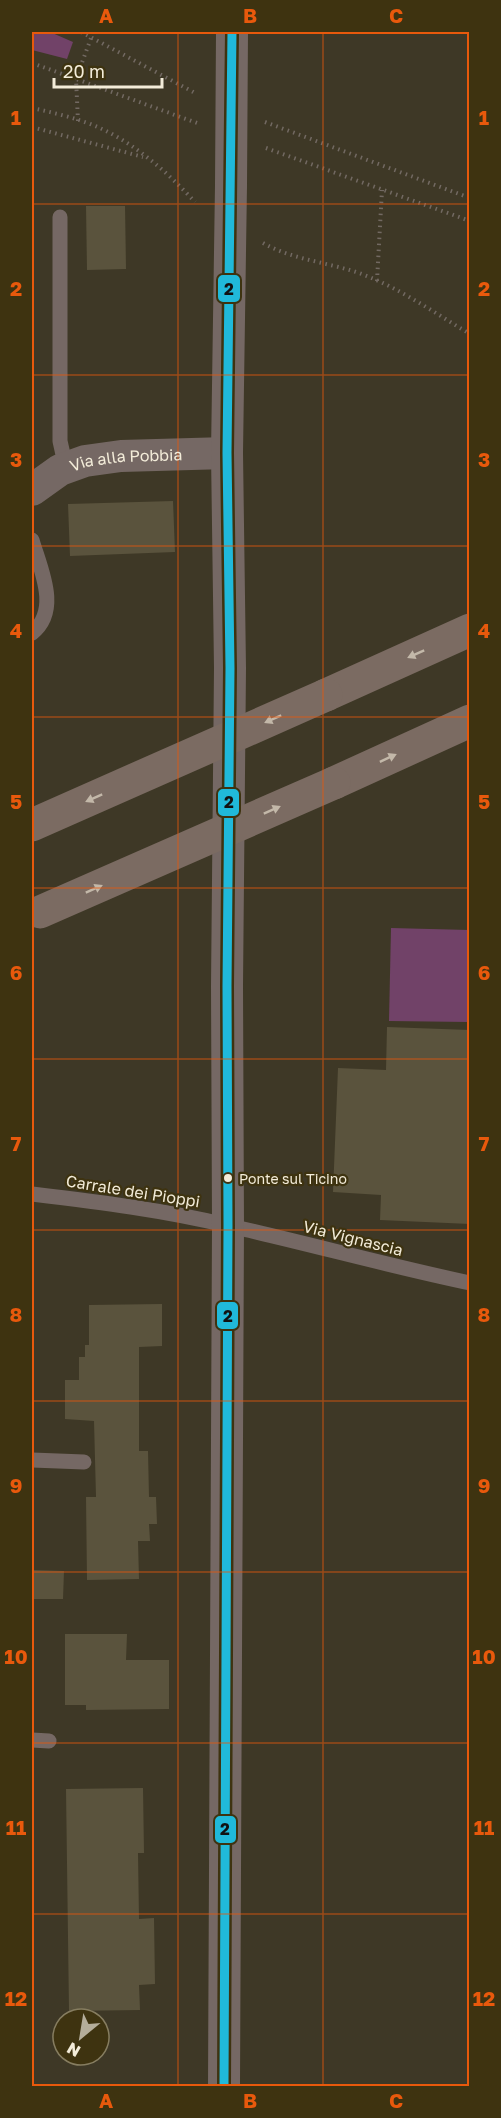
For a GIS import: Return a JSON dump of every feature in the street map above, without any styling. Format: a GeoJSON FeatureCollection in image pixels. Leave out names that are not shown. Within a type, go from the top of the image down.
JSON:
{"type":"FeatureCollection","features":[{"type":"Feature","properties":{"kind":"highway"},"geometry":{"type":"LineString","coordinates":[[32,825],[470,630]]}},
{"type":"Feature","properties":{"kind":"highway"},"geometry":{"type":"LineString","coordinates":[[36,914],[470,721]]}},
{"type":"Feature","properties":{"kind":"street"},"geometry":{"type":"LineString","coordinates":[[224,2086],[230,656],[228,453],[232,32]]}},
{"type":"Feature","properties":{"kind":"street","name":"Via alla Pobbia"},"geometry":{"type":"LineString","coordinates":[[43,484],[85,461],[121,456],[228,453]]}},
{"type":"Feature","properties":{"kind":"lane"},"geometry":{"type":"LineString","coordinates":[[43,484],[60,441],[60,217]]}},
{"type":"Feature","properties":{"kind":"lane"},"geometry":{"type":"LineString","coordinates":[[32,540],[46,590],[47,604],[44,617],[32,633]]}},
{"type":"Feature","properties":{"kind":"lane","name":"Carrale dei Pioppi"},"geometry":{"type":"LineString","coordinates":[[32,1194],[132,1207],[228,1225]]}},
{"type":"Feature","properties":{"kind":"lane","name":"Via Vignascia"},"geometry":{"type":"LineString","coordinates":[[228,1225],[396,1268],[470,1282]]}},
{"type":"Feature","properties":{"kind":"lane"},"geometry":{"type":"LineString","coordinates":[[32,1460],[84,1462]]}},
{"type":"Feature","properties":{"kind":"lane"},"geometry":{"type":"LineString","coordinates":[[32,1740],[49,1741]]}},
{"type":"Feature","properties":{"kind":"path"},"geometry":{"type":"LineString","coordinates":[[81,32],[204,97]]}},
{"type":"Feature","properties":{"kind":"path"},"geometry":{"type":"LineString","coordinates":[[78,121],[76,80],[92,38]]}},
{"type":"Feature","properties":{"kind":"path"},"geometry":{"type":"LineString","coordinates":[[32,108],[100,128],[125,141],[168,173],[206,210],[276,251],[357,273],[377,281],[400,291],[470,334]]}},
{"type":"Feature","properties":{"kind":"path"},"geometry":{"type":"LineString","coordinates":[[258,120],[470,198]]}},
{"type":"Feature","properties":{"kind":"path"},"geometry":{"type":"LineString","coordinates":[[32,127],[146,158]]}},
{"type":"Feature","properties":{"kind":"path"},"geometry":{"type":"LineString","coordinates":[[377,281],[382,190]]}},
{"type":"Feature","properties":{"kind":"shaded area"},"geometry":{"type":"Polygon","coordinates":[[[32,32],[50,32],[73,42],[67,59],[32,50],[32,32]]]}},
{"type":"Feature","properties":{"kind":"shaded area"},"geometry":{"type":"Polygon","coordinates":[[[391,928],[469,930],[469,1022],[389,1021],[391,928]]]}},
{"type":"Feature","properties":{"kind":"building"},"geometry":{"type":"Polygon","coordinates":[[[86,206],[125,206],[126,269],[87,270],[86,206]]]}},
{"type":"Feature","properties":{"kind":"building"},"geometry":{"type":"Polygon","coordinates":[[[173,501],[175,552],[70,556],[68,504],[173,501]]]}},
{"type":"Feature","properties":{"kind":"building"},"geometry":{"type":"Polygon","coordinates":[[[387,1027],[470,1030],[470,1224],[380,1220],[381,1195],[333,1192],[338,1068],[386,1070],[387,1027]]]}},
{"type":"Feature","properties":{"kind":"building"},"geometry":{"type":"Polygon","coordinates":[[[162,1304],[162,1346],[139,1347],[139,1451],[148,1451],[149,1497],[156,1497],[157,1524],[149,1524],[150,1541],[138,1541],[139,1579],[87,1580],[86,1497],[96,1497],[94,1421],[65,1419],[65,1380],[79,1380],[79,1357],[85,1357],[85,1345],[89,1345],[89,1305],[162,1304]]]}},
{"type":"Feature","properties":{"kind":"building"},"geometry":{"type":"Polygon","coordinates":[[[32,1570],[64,1571],[63,1599],[32,1599],[32,1570]]]}},
{"type":"Feature","properties":{"kind":"building"},"geometry":{"type":"Polygon","coordinates":[[[65,1634],[127,1634],[126,1660],[169,1660],[169,1709],[86,1710],[86,1705],[65,1705],[65,1634]]]}},
{"type":"Feature","properties":{"kind":"building"},"geometry":{"type":"Polygon","coordinates":[[[143,1788],[144,1853],[138,1853],[139,1919],[154,1918],[155,1984],[139,1985],[140,2010],[69,2007],[66,1789],[143,1788]]]}},
{"type":"Feature","properties":{"kind":"transit line","name":"2"},"geometry":{"type":"LineString","coordinates":[[224,2086],[230,668],[227,453],[232,32]]}},
{"type":"Feature","properties":{"kind":"place","name":"Ponte sul Ticino"},"geometry":{"type":"Point","coordinates":[228,1178]}}]}
